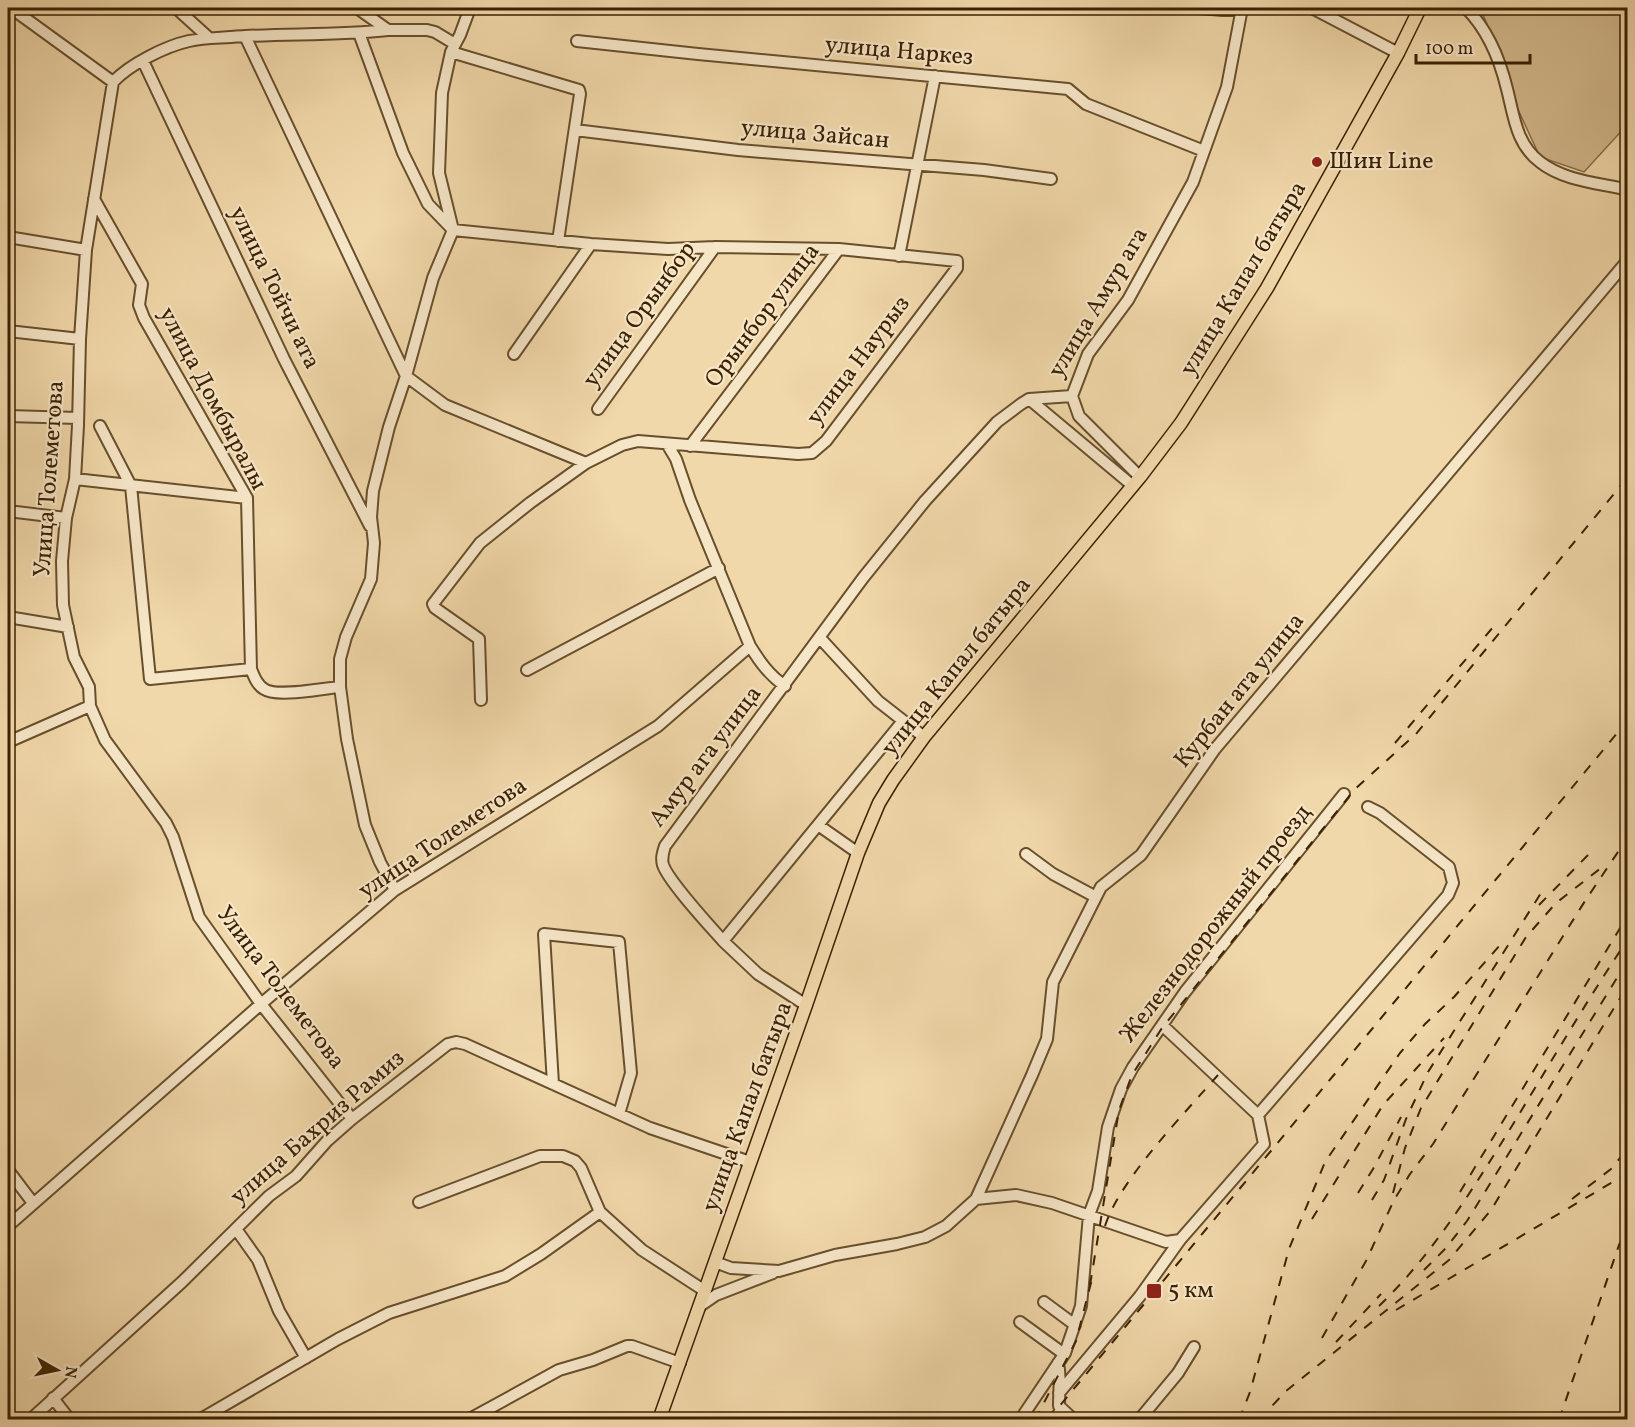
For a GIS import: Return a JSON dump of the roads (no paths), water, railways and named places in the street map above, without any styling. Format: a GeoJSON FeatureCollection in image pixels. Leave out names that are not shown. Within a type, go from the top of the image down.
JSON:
{"type":"FeatureCollection","features":[{"type":"Feature","properties":{"kind":"main road","name":"улица Капал батыра"},"geometry":{"type":"LineString","coordinates":[[659,1419],[858,853],[884,795],[924,736],[1137,482],[1180,423],[1267,288],[1398,53],[1420,8]]}},
{"type":"Feature","properties":{"kind":"street"},"geometry":{"type":"LineString","coordinates":[[11,8],[113,82],[151,56],[189,41],[245,36],[427,30],[435,33],[453,48],[576,88],[580,94],[558,241]]}},
{"type":"Feature","properties":{"kind":"street"},"geometry":{"type":"LineString","coordinates":[[176,8],[209,38]]}},
{"type":"Feature","properties":{"kind":"street"},"geometry":{"type":"LineString","coordinates":[[357,8],[388,30]]}},
{"type":"Feature","properties":{"kind":"street"},"geometry":{"type":"LineString","coordinates":[[395,891],[365,825],[347,739],[340,687],[340,659],[346,637],[371,579],[374,543],[371,517],[373,491],[388,427],[406,376],[433,278],[453,230],[439,172],[442,93],[453,48],[470,8]]}},
{"type":"Feature","properties":{"kind":"street"},"geometry":{"type":"LineString","coordinates":[[1199,8],[1223,10],[1242,8]]}},
{"type":"Feature","properties":{"kind":"street","name":"улица Амур ага"},"geometry":{"type":"LineString","coordinates":[[785,686],[863,578],[925,501],[997,422],[1029,399],[1072,396],[1089,354],[1128,300],[1193,183],[1227,87],[1242,8]]}},
{"type":"Feature","properties":{"kind":"street"},"geometry":{"type":"LineString","coordinates":[[1312,8],[1398,53]]}},
{"type":"Feature","properties":{"kind":"street"},"geometry":{"type":"LineString","coordinates":[[1466,8],[1473,15],[1496,53],[1507,88],[1514,124],[1527,150],[1541,163],[1563,175],[1628,190]]}},
{"type":"Feature","properties":{"kind":"street"},"geometry":{"type":"LineString","coordinates":[[359,33],[403,153],[428,204],[453,230]]}},
{"type":"Feature","properties":{"kind":"street"},"geometry":{"type":"LineString","coordinates":[[245,36],[406,376],[445,405],[586,463]]}},
{"type":"Feature","properties":{"kind":"street","name":"улица Наркез"},"geometry":{"type":"LineString","coordinates":[[577,41],[1068,89],[1086,104],[1204,151]]}},
{"type":"Feature","properties":{"kind":"street","name":"улица Тойчи ата"},"geometry":{"type":"LineString","coordinates":[[143,61],[284,359],[373,531]]}},
{"type":"Feature","properties":{"kind":"street"},"geometry":{"type":"LineString","coordinates":[[899,256],[935,76]]}},
{"type":"Feature","properties":{"kind":"street","name":"Улица Толеметова"},"geometry":{"type":"LineString","coordinates":[[113,82],[86,250],[75,479],[66,518],[62,561],[63,605],[74,657],[89,687],[90,706],[105,740],[166,823],[173,837],[199,917],[261,1004],[352,1119]]}},
{"type":"Feature","properties":{"kind":"street","name":"улица Зайсан"},"geometry":{"type":"LineString","coordinates":[[575,130],[738,150],[984,170],[1052,179]]}},
{"type":"Feature","properties":{"kind":"street","name":"улица Домбыралы"},"geometry":{"type":"LineString","coordinates":[[94,199],[142,284],[139,305],[144,318],[247,498],[251,669]]}},
{"type":"Feature","properties":{"kind":"street","name":"улица Орынбор"},"geometry":{"type":"LineString","coordinates":[[453,230],[668,249],[715,247],[839,249]]}},
{"type":"Feature","properties":{"kind":"street"},"geometry":{"type":"LineString","coordinates":[[8,237],[86,250]]}},
{"type":"Feature","properties":{"kind":"street"},"geometry":{"type":"LineString","coordinates":[[514,354],[591,244]]}},
{"type":"Feature","properties":{"kind":"street","name":"улица Орынбор"},"geometry":{"type":"LineString","coordinates":[[598,408],[715,247]]}},
{"type":"Feature","properties":{"kind":"street","name":"Орынбор улица"},"geometry":{"type":"LineString","coordinates":[[690,446],[839,249],[955,260],[958,263]]}},
{"type":"Feature","properties":{"kind":"street","name":"Курбан ата улица"},"geometry":{"type":"LineString","coordinates":[[976,1199],[1047,1039],[1053,982],[1101,887],[1141,855],[1215,749],[1628,260]]}},
{"type":"Feature","properties":{"kind":"street","name":"улица Наурыз"},"geometry":{"type":"LineString","coordinates":[[481,700],[479,639],[435,608],[434,601],[480,543],[586,463],[622,445],[638,441],[798,454],[812,453],[826,441],[957,268],[958,263]]}},
{"type":"Feature","properties":{"kind":"street"},"geometry":{"type":"LineString","coordinates":[[8,331],[80,339]]}},
{"type":"Feature","properties":{"kind":"street"},"geometry":{"type":"LineString","coordinates":[[1072,396],[1079,416],[1137,482]]}},
{"type":"Feature","properties":{"kind":"street"},"geometry":{"type":"LineString","coordinates":[[1029,399],[1137,482]]}},
{"type":"Feature","properties":{"kind":"street"},"geometry":{"type":"LineString","coordinates":[[8,416],[78,417]]}},
{"type":"Feature","properties":{"kind":"street"},"geometry":{"type":"LineString","coordinates":[[100,426],[131,486],[150,679],[251,669],[257,682],[266,690],[279,693],[340,687]]}},
{"type":"Feature","properties":{"kind":"street"},"geometry":{"type":"LineString","coordinates":[[667,444],[676,459],[690,500],[720,568],[750,646],[764,668],[774,679],[785,686]]}},
{"type":"Feature","properties":{"kind":"street"},"geometry":{"type":"LineString","coordinates":[[75,479],[247,498]]}},
{"type":"Feature","properties":{"kind":"street"},"geometry":{"type":"LineString","coordinates":[[8,511],[66,518]]}},
{"type":"Feature","properties":{"kind":"street"},"geometry":{"type":"LineString","coordinates":[[527,670],[720,568]]}},
{"type":"Feature","properties":{"kind":"street"},"geometry":{"type":"LineString","coordinates":[[8,617],[68,627]]}},
{"type":"Feature","properties":{"kind":"street"},"geometry":{"type":"LineString","coordinates":[[820,638],[878,701],[924,736]]}},
{"type":"Feature","properties":{"kind":"street","name":"улица Толеметова"},"geometry":{"type":"LineString","coordinates":[[8,1226],[261,1004],[395,891],[658,726],[750,646]]}},
{"type":"Feature","properties":{"kind":"street","name":"Амур ага улица"},"geometry":{"type":"LineString","coordinates":[[723,941],[676,885],[663,866],[662,855],[665,846],[785,686]]}},
{"type":"Feature","properties":{"kind":"street"},"geometry":{"type":"LineString","coordinates":[[8,742],[90,706]]}},
{"type":"Feature","properties":{"kind":"street"},"geometry":{"type":"LineString","coordinates":[[806,1005],[758,974],[723,941],[903,721]]}},
{"type":"Feature","properties":{"kind":"street","name":"Железнодорожный проезд"},"geometry":{"type":"LineString","coordinates":[[1020,1419],[1061,1359],[1081,1306],[1089,1215],[1098,1191],[1108,1127],[1121,1089],[1185,992],[1344,794]]}},
{"type":"Feature","properties":{"kind":"street"},"geometry":{"type":"LineString","coordinates":[[1258,1115],[1448,895],[1453,883],[1449,867],[1380,813],[1368,807]]}},
{"type":"Feature","properties":{"kind":"street"},"geometry":{"type":"LineString","coordinates":[[818,825],[858,853]]}},
{"type":"Feature","properties":{"kind":"street"},"geometry":{"type":"LineString","coordinates":[[1026,854],[1053,874],[1096,897]]}},
{"type":"Feature","properties":{"kind":"street"},"geometry":{"type":"LineString","coordinates":[[553,1084],[544,934],[619,942],[631,1073],[619,1114]]}},
{"type":"Feature","properties":{"kind":"street"},"geometry":{"type":"LineString","coordinates":[[1059,1393],[1140,1296],[1180,1240],[1264,1144],[1258,1115],[1162,1025]]}},
{"type":"Feature","properties":{"kind":"street","name":"улица Бахриз Рамиз"},"geometry":{"type":"LineString","coordinates":[[30,1419],[182,1281],[269,1196],[296,1176],[327,1141],[448,1044],[456,1042],[465,1044],[650,1128],[750,1162]]}},
{"type":"Feature","properties":{"kind":"street"},"geometry":{"type":"LineString","coordinates":[[419,1202],[540,1156],[563,1156],[575,1161],[581,1168],[600,1212],[642,1250],[705,1291]]}},
{"type":"Feature","properties":{"kind":"street"},"geometry":{"type":"LineString","coordinates":[[8,1170],[33,1203]]}},
{"type":"Feature","properties":{"kind":"street"},"geometry":{"type":"LineString","coordinates":[[700,1306],[716,1295],[779,1271],[835,1255],[925,1237],[946,1226],[976,1199],[1016,1195],[1052,1203],[1166,1242],[1180,1240]]}},
{"type":"Feature","properties":{"kind":"street"},"geometry":{"type":"LineString","coordinates":[[199,1419],[389,1313],[505,1276],[541,1254],[600,1212]]}},
{"type":"Feature","properties":{"kind":"street"},"geometry":{"type":"LineString","coordinates":[[236,1229],[258,1260],[279,1311],[306,1358]]}},
{"type":"Feature","properties":{"kind":"street"},"geometry":{"type":"LineString","coordinates":[[715,1262],[738,1269],[779,1271]]}},
{"type":"Feature","properties":{"kind":"street"},"geometry":{"type":"LineString","coordinates":[[1044,1302],[1075,1325]]}},
{"type":"Feature","properties":{"kind":"street"},"geometry":{"type":"LineString","coordinates":[[1020,1322],[1061,1359],[1059,1406],[1074,1419]]}},
{"type":"Feature","properties":{"kind":"street"},"geometry":{"type":"LineString","coordinates":[[468,1419],[559,1370],[593,1360],[627,1346],[680,1363]]}},
{"type":"Feature","properties":{"kind":"street"},"geometry":{"type":"LineString","coordinates":[[1139,1419],[1178,1373],[1194,1347]]}},
{"type":"Feature","properties":{"kind":"street"},"geometry":{"type":"LineString","coordinates":[[53,1398],[70,1419]]}},
{"type":"Feature","properties":{"kind":"street"},"geometry":{"type":"LineString","coordinates":[[1054,1419],[1062,1409]]}},
{"type":"Feature","properties":{"kind":"railway"},"geometry":{"type":"LineString","coordinates":[[1090,1285],[1119,1110],[1132,1075],[1162,1028],[1355,789],[1416,734],[1628,477]]}},
{"type":"Feature","properties":{"kind":"railway"},"geometry":{"type":"LineString","coordinates":[[1395,743],[1494,626]]}},
{"type":"Feature","properties":{"kind":"railway"},"geometry":{"type":"LineString","coordinates":[[1048,1420],[1628,720]]}},
{"type":"Feature","properties":{"kind":"railway"},"geometry":{"type":"LineString","coordinates":[[1322,1338],[1366,1261],[1394,1200],[1433,1144],[1585,901],[1628,837]]}},
{"type":"Feature","properties":{"kind":"railway"},"geometry":{"type":"LineString","coordinates":[[1539,905],[1591,852]]}},
{"type":"Feature","properties":{"kind":"railway"},"geometry":{"type":"LineString","coordinates":[[1393,1193],[1405,1148],[1421,1108],[1526,937],[1556,903],[1601,868]]}},
{"type":"Feature","properties":{"kind":"railway"},"geometry":{"type":"LineString","coordinates":[[1372,1200],[1384,1180],[1406,1119],[1428,1072],[1541,893]]}},
{"type":"Feature","properties":{"kind":"railway"},"geometry":{"type":"LineString","coordinates":[[1460,1192],[1628,915]]}},
{"type":"Feature","properties":{"kind":"railway"},"geometry":{"type":"LineString","coordinates":[[1379,1306],[1416,1267],[1464,1202],[1628,939]]}},
{"type":"Feature","properties":{"kind":"railway"},"geometry":{"type":"LineString","coordinates":[[1239,1420],[1250,1392],[1289,1249],[1325,1162],[1400,1053],[1501,944]]}},
{"type":"Feature","properties":{"kind":"railway"},"geometry":{"type":"LineString","coordinates":[[1424,1270],[1446,1248],[1467,1221],[1628,960]]}},
{"type":"Feature","properties":{"kind":"railway"},"geometry":{"type":"LineString","coordinates":[[1259,1420],[1286,1391],[1449,1260],[1491,1210],[1628,985]]}},
{"type":"Feature","properties":{"kind":"railway"},"geometry":{"type":"LineString","coordinates":[[1312,1219],[1383,1105],[1444,1038]]}},
{"type":"Feature","properties":{"kind":"railway"},"geometry":{"type":"LineString","coordinates":[[1105,1226],[1124,1188],[1155,1147],[1218,1075]]}},
{"type":"Feature","properties":{"kind":"railway"},"geometry":{"type":"LineString","coordinates":[[1358,1193],[1401,1117]]}},
{"type":"Feature","properties":{"kind":"railway"},"geometry":{"type":"LineString","coordinates":[[1572,1199],[1611,1169],[1628,1148]]}},
{"type":"Feature","properties":{"kind":"railway"},"geometry":{"type":"LineString","coordinates":[[1396,1310],[1628,1173]]}},
{"type":"Feature","properties":{"kind":"railway"},"geometry":{"type":"LineString","coordinates":[[1559,1420],[1619,1245],[1628,1228]]}},
{"type":"Feature","properties":{"kind":"railway"},"geometry":{"type":"LineString","coordinates":[[1035,1420],[1076,1341],[1092,1279]]}},
{"type":"Feature","properties":{"kind":"railway"},"geometry":{"type":"LineString","coordinates":[[1336,1342],[1381,1294]]}},
{"type":"Feature","properties":{"kind":"place","name":"Шин Line"},"geometry":{"type":"Point","coordinates":[1317,162]}},
{"type":"Feature","properties":{"kind":"place","name":"5 км"},"geometry":{"type":"Point","coordinates":[1154,1291]}}]}
